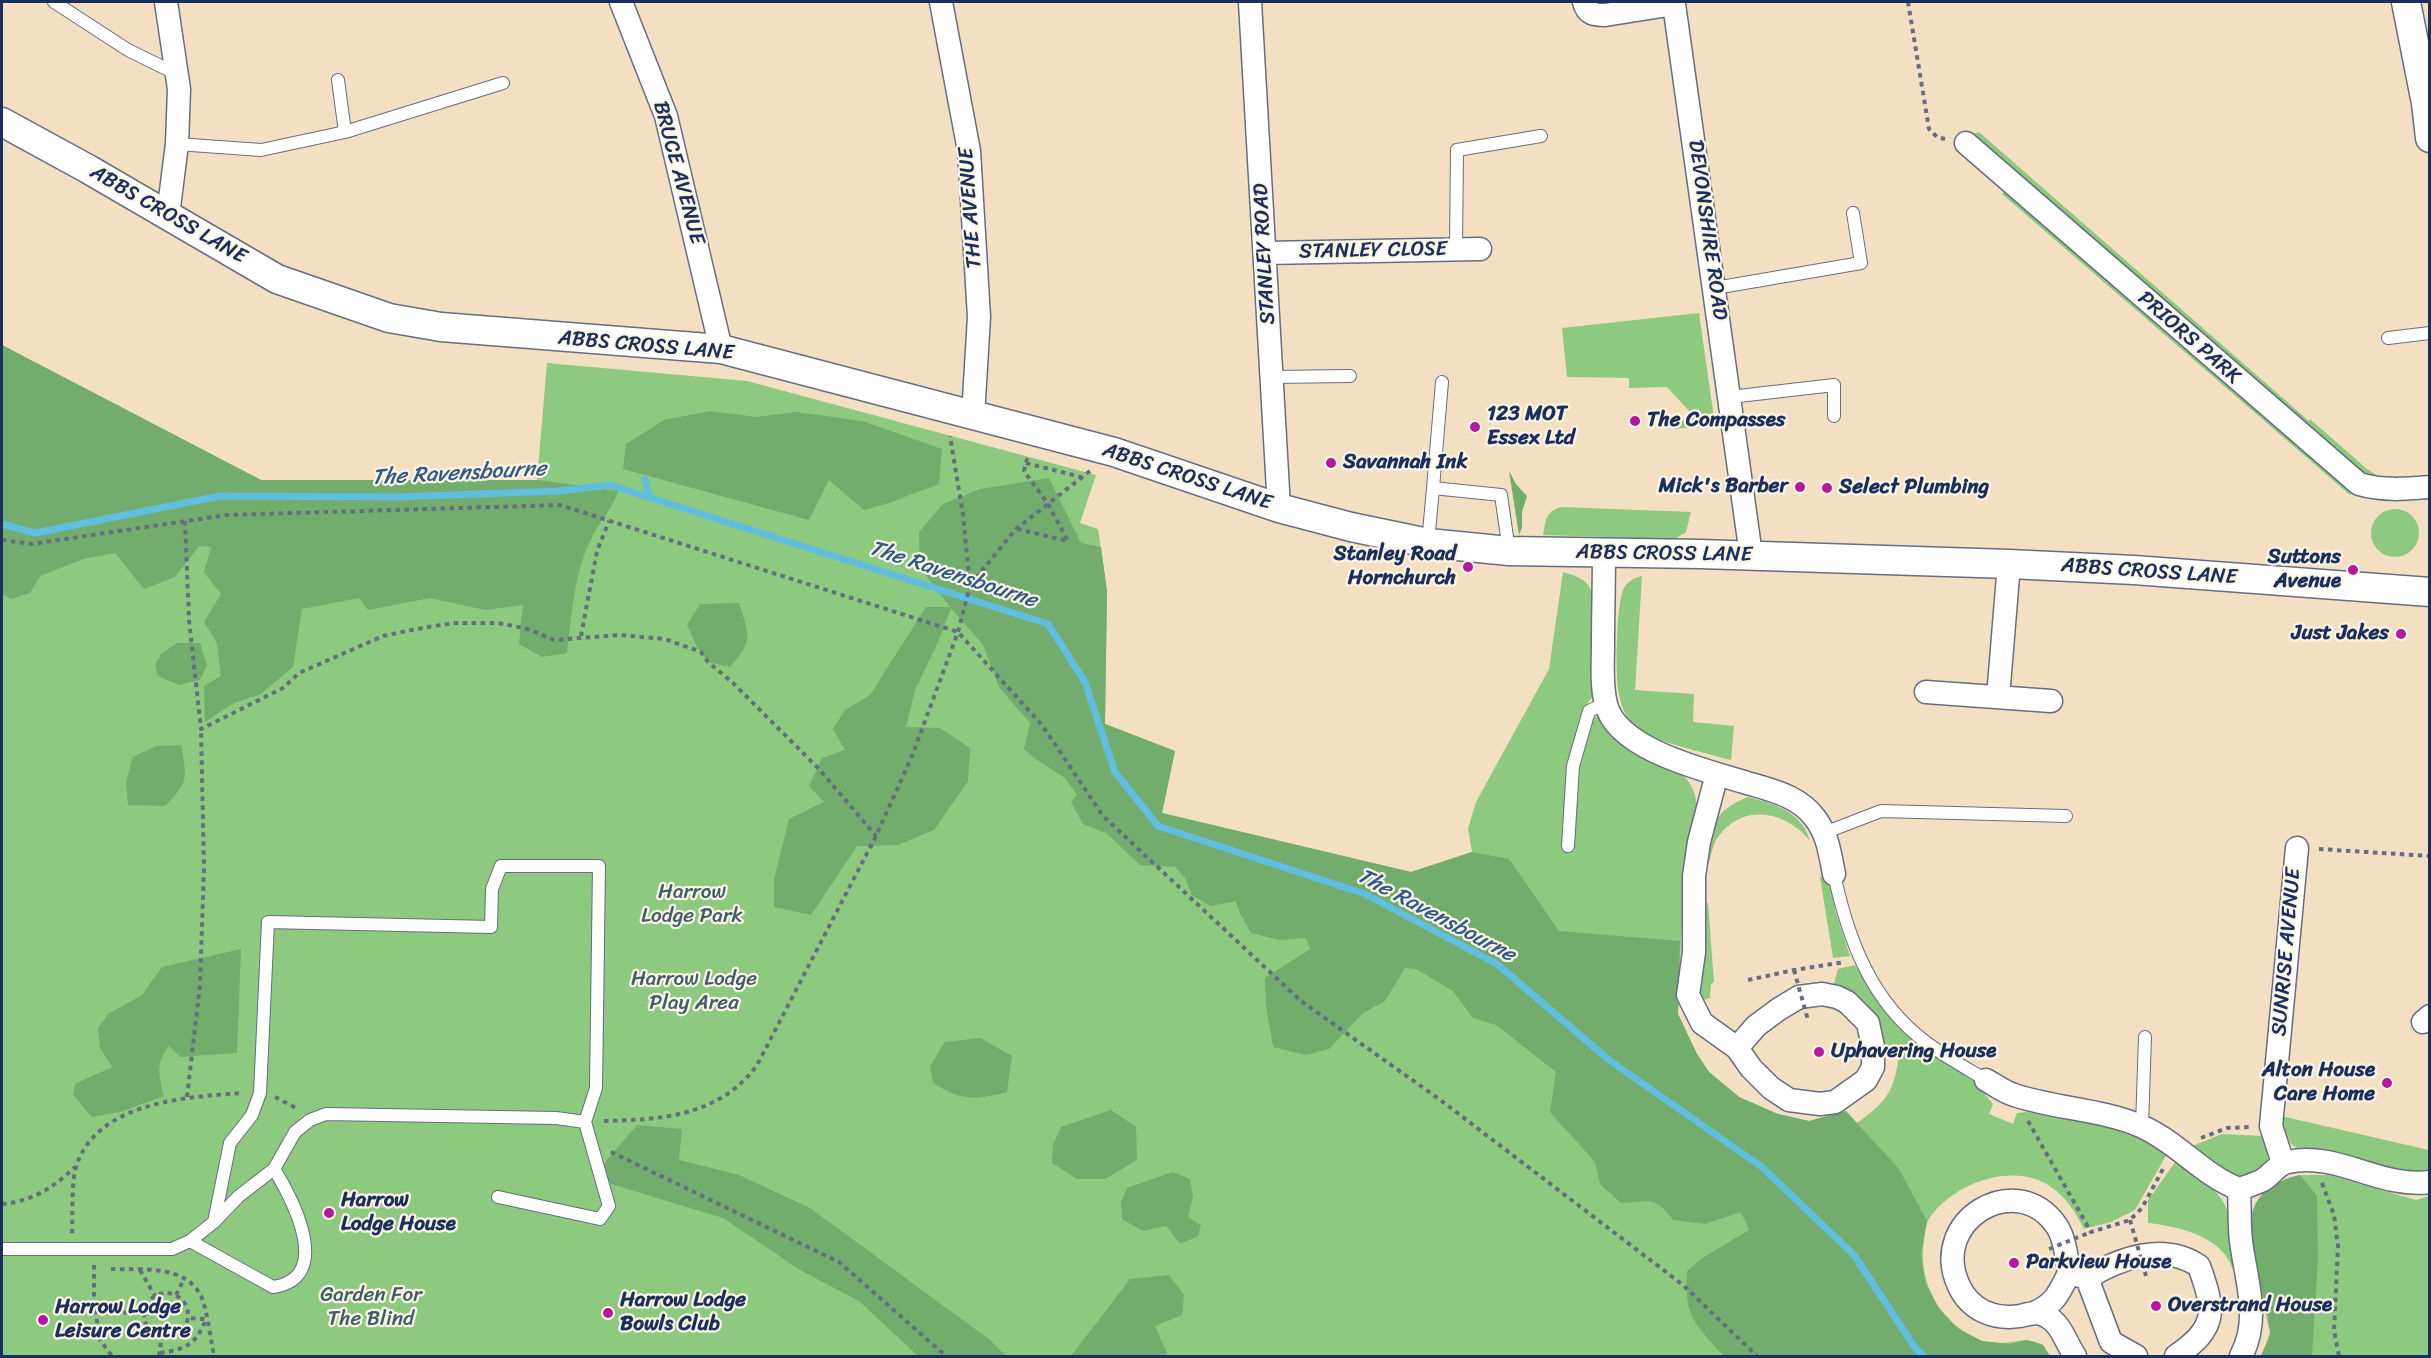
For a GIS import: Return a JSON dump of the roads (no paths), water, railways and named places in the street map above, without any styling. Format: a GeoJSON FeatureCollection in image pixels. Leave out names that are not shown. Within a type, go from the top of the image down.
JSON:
{"type":"FeatureCollection","features":[{"type":"Feature","properties":{"kind":"street"},"geometry":{"type":"LineString","coordinates":[[166,2],[179,75],[177,144],[168,215]]}},
{"type":"Feature","properties":{"kind":"street","name":"BRUCE AVENUE"},"geometry":{"type":"LineString","coordinates":[[621,2],[666,116],[721,349]]}},
{"type":"Feature","properties":{"kind":"street","name":"THE AVENUE"},"geometry":{"type":"LineString","coordinates":[[941,2],[969,152],[979,317],[973,416]]}},
{"type":"Feature","properties":{"kind":"street","name":"STANLEY ROAD"},"geometry":{"type":"LineString","coordinates":[[1250,2],[1280,508]]}},
{"type":"Feature","properties":{"kind":"street","name":"DEVONSHIRE ROAD"},"geometry":{"type":"LineString","coordinates":[[1584,2],[1590,13],[1594,15],[1681,3],[1715,288],[1751,555]]}},
{"type":"Feature","properties":{"kind":"street"},"geometry":{"type":"LineString","coordinates":[[2406,2],[2428,103],[2430,138]]}},
{"type":"Feature","properties":{"kind":"street","name":"ABBS CROSS LANE"},"geometry":{"type":"LineString","coordinates":[[2,122],[278,279],[389,318],[441,327],[721,349],[1114,452],[1280,508],[1351,527],[1428,543],[1509,551],[1751,555],[2134,570],[2430,592]]}},
{"type":"Feature","properties":{"kind":"street","name":"PRIORS PARK"},"geometry":{"type":"LineString","coordinates":[[1966,143],[2359,484],[2396,490],[2430,487]]}},
{"type":"Feature","properties":{"kind":"street","name":"STANLEY CLOSE"},"geometry":{"type":"LineString","coordinates":[[1266,253],[1480,249]]}},
{"type":"Feature","properties":{"kind":"street"},"geometry":{"type":"LineString","coordinates":[[1604,553],[1603,663],[1606,704],[1612,718],[1625,734],[1637,742],[1717,774],[1782,793],[1800,802],[1815,818],[1824,833],[1834,874]]}},
{"type":"Feature","properties":{"kind":"street"},"geometry":{"type":"LineString","coordinates":[[1998,697],[2009,564]]}},
{"type":"Feature","properties":{"kind":"street"},"geometry":{"type":"LineString","coordinates":[[1926,692],[2051,701]]}},
{"type":"Feature","properties":{"kind":"street"},"geometry":{"type":"LineString","coordinates":[[1717,774],[1699,842],[1694,876],[1694,952],[1688,995],[1702,1023],[1737,1048],[1751,1068],[1771,1088],[1789,1100],[1820,1104],[1835,1102],[1866,1080],[1873,1067],[1873,1047],[1868,1023],[1847,1002],[1822,994],[1799,997],[1779,1009],[1756,1026],[1737,1048]]}},
{"type":"Feature","properties":{"kind":"street","name":"SUNRISE AVENUE"},"geometry":{"type":"LineString","coordinates":[[2283,1163],[2271,1126],[2297,848]]}},
{"type":"Feature","properties":{"kind":"street"},"geometry":{"type":"LineString","coordinates":[[1986,1080],[2013,1095],[2093,1112],[2142,1126],[2157,1134],[2221,1182],[2239,1189],[2262,1180],[2283,1163],[2307,1159],[2351,1167],[2410,1184],[2430,1182]]}},
{"type":"Feature","properties":{"kind":"street"},"geometry":{"type":"LineString","coordinates":[[2239,1189],[2241,1240],[2252,1303],[2248,1342],[2241,1356]]}},
{"type":"Feature","properties":{"kind":"street"},"geometry":{"type":"LineString","coordinates":[[2136,1356],[2111,1342],[2078,1275],[2058,1227],[2046,1213],[2032,1204],[2015,1200],[1982,1209],[1967,1219],[1956,1235],[1952,1250],[1953,1268],[1959,1287],[1969,1301],[1986,1314],[2001,1317],[2034,1312],[2048,1307],[2078,1275],[2108,1265],[2156,1254],[2176,1254],[2199,1266],[2211,1311],[2206,1329],[2190,1347],[2176,1356]]}},
{"type":"Feature","properties":{"kind":"street"},"geometry":{"type":"LineString","coordinates":[[2034,1312],[2047,1316],[2058,1325],[2074,1356]]}},
{"type":"Feature","properties":{"kind":"lane"},"geometry":{"type":"LineString","coordinates":[[54,2],[128,50],[179,75]]}},
{"type":"Feature","properties":{"kind":"lane"},"geometry":{"type":"LineString","coordinates":[[338,80],[345,132]]}},
{"type":"Feature","properties":{"kind":"lane"},"geometry":{"type":"LineString","coordinates":[[177,144],[261,150],[345,132],[503,83]]}},
{"type":"Feature","properties":{"kind":"lane"},"geometry":{"type":"LineString","coordinates":[[1456,249],[1456,150],[1541,136]]}},
{"type":"Feature","properties":{"kind":"lane"},"geometry":{"type":"LineString","coordinates":[[1715,288],[1861,263],[1853,213]]}},
{"type":"Feature","properties":{"kind":"lane"},"geometry":{"type":"LineString","coordinates":[[2388,338],[2430,333]]}},
{"type":"Feature","properties":{"kind":"lane"},"geometry":{"type":"LineString","coordinates":[[1272,376],[1350,376]]}},
{"type":"Feature","properties":{"kind":"lane"},"geometry":{"type":"LineString","coordinates":[[1428,543],[1442,382]]}},
{"type":"Feature","properties":{"kind":"lane"},"geometry":{"type":"LineString","coordinates":[[1731,398],[1834,385],[1834,416]]}},
{"type":"Feature","properties":{"kind":"lane"},"geometry":{"type":"LineString","coordinates":[[1433,488],[1501,495],[1509,551]]}},
{"type":"Feature","properties":{"kind":"lane"},"geometry":{"type":"LineString","coordinates":[[1568,846],[1573,766],[1578,745],[1589,711],[1606,704]]}},
{"type":"Feature","properties":{"kind":"lane"},"geometry":{"type":"LineString","coordinates":[[1824,833],[1881,811],[2066,816]]}},
{"type":"Feature","properties":{"kind":"lane"},"geometry":{"type":"LineString","coordinates":[[214,1222],[230,1143],[252,1115],[260,1093],[268,922],[491,927],[492,889],[501,866],[599,866],[596,1088],[585,1122],[609,1206],[600,1219],[498,1197]]}},
{"type":"Feature","properties":{"kind":"lane"},"geometry":{"type":"LineString","coordinates":[[1834,874],[1842,910],[1859,959],[1903,1022],[1927,1042],[1986,1080]]}},
{"type":"Feature","properties":{"kind":"lane"},"geometry":{"type":"LineString","coordinates":[[2142,1126],[2145,1037]]}},
{"type":"Feature","properties":{"kind":"lane"},"geometry":{"type":"LineString","coordinates":[[2,1249],[172,1249],[190,1241],[214,1222],[239,1196],[274,1169],[295,1132],[310,1120],[326,1114],[556,1118],[585,1122]]}},
{"type":"Feature","properties":{"kind":"lane"},"geometry":{"type":"LineString","coordinates":[[190,1241],[273,1287],[288,1285],[301,1271],[307,1250],[290,1195],[274,1169]]}},
{"type":"Feature","properties":{"kind":"waterway"},"geometry":{"type":"LineString","coordinates":[[645,479],[649,497]]}},
{"type":"Feature","properties":{"kind":"waterway","name":"The Ravensbourne"},"geometry":{"type":"LineString","coordinates":[[2,524],[35,533],[220,496],[395,497],[560,491],[610,485],[1048,624],[1085,682],[1115,772],[1158,826],[1365,894],[1497,964],[1609,1060],[1762,1167],[1854,1255],[1916,1349],[1924,1356]]}},
{"type":"Feature","properties":{"kind":"place","name":"The Compasses"},"geometry":{"type":"Point","coordinates":[1635,421]}},
{"type":"Feature","properties":{"kind":"place","name":"123 MOT Essex Ltd"},"geometry":{"type":"Point","coordinates":[1475,427]}},
{"type":"Feature","properties":{"kind":"place","name":"Savannah Ink"},"geometry":{"type":"Point","coordinates":[1331,463]}},
{"type":"Feature","properties":{"kind":"place","name":"Mick's Barber"},"geometry":{"type":"Point","coordinates":[1800,487]}},
{"type":"Feature","properties":{"kind":"place","name":"Select Plumbing"},"geometry":{"type":"Point","coordinates":[1827,488]}},
{"type":"Feature","properties":{"kind":"place","name":"Stanley Road Hornchurch"},"geometry":{"type":"Point","coordinates":[1468,567]}},
{"type":"Feature","properties":{"kind":"place","name":"Suttons Avenue"},"geometry":{"type":"Point","coordinates":[2353,570]}},
{"type":"Feature","properties":{"kind":"place","name":"Just Jakes"},"geometry":{"type":"Point","coordinates":[2401,634]}},
{"type":"Feature","properties":{"kind":"place","name":"Uphavering House"},"geometry":{"type":"Point","coordinates":[1819,1052]}},
{"type":"Feature","properties":{"kind":"place","name":"Alton House Care Home"},"geometry":{"type":"Point","coordinates":[2387,1083]}},
{"type":"Feature","properties":{"kind":"place","name":"Harrow Lodge House"},"geometry":{"type":"Point","coordinates":[329,1213]}},
{"type":"Feature","properties":{"kind":"place","name":"Parkview House"},"geometry":{"type":"Point","coordinates":[2014,1263]}},
{"type":"Feature","properties":{"kind":"place","name":"Overstrand House"},"geometry":{"type":"Point","coordinates":[2156,1306]}},
{"type":"Feature","properties":{"kind":"place","name":"Harrow Lodge Bowls Club"},"geometry":{"type":"Point","coordinates":[608,1313]}},
{"type":"Feature","properties":{"kind":"place","name":"Harrow Lodge Leisure Centre"},"geometry":{"type":"Point","coordinates":[43,1320]}},
{"type":"Feature","properties":{"kind":"park label","name":"Harrow Lodge Park"},"geometry":{"type":"Point","coordinates":[692,905]}},
{"type":"Feature","properties":{"kind":"park label","name":"Harrow Lodge Play Area"},"geometry":{"type":"Point","coordinates":[694,992]}},
{"type":"Feature","properties":{"kind":"park label","name":"Garden For The Blind"},"geometry":{"type":"Point","coordinates":[371,1308]}}]}
